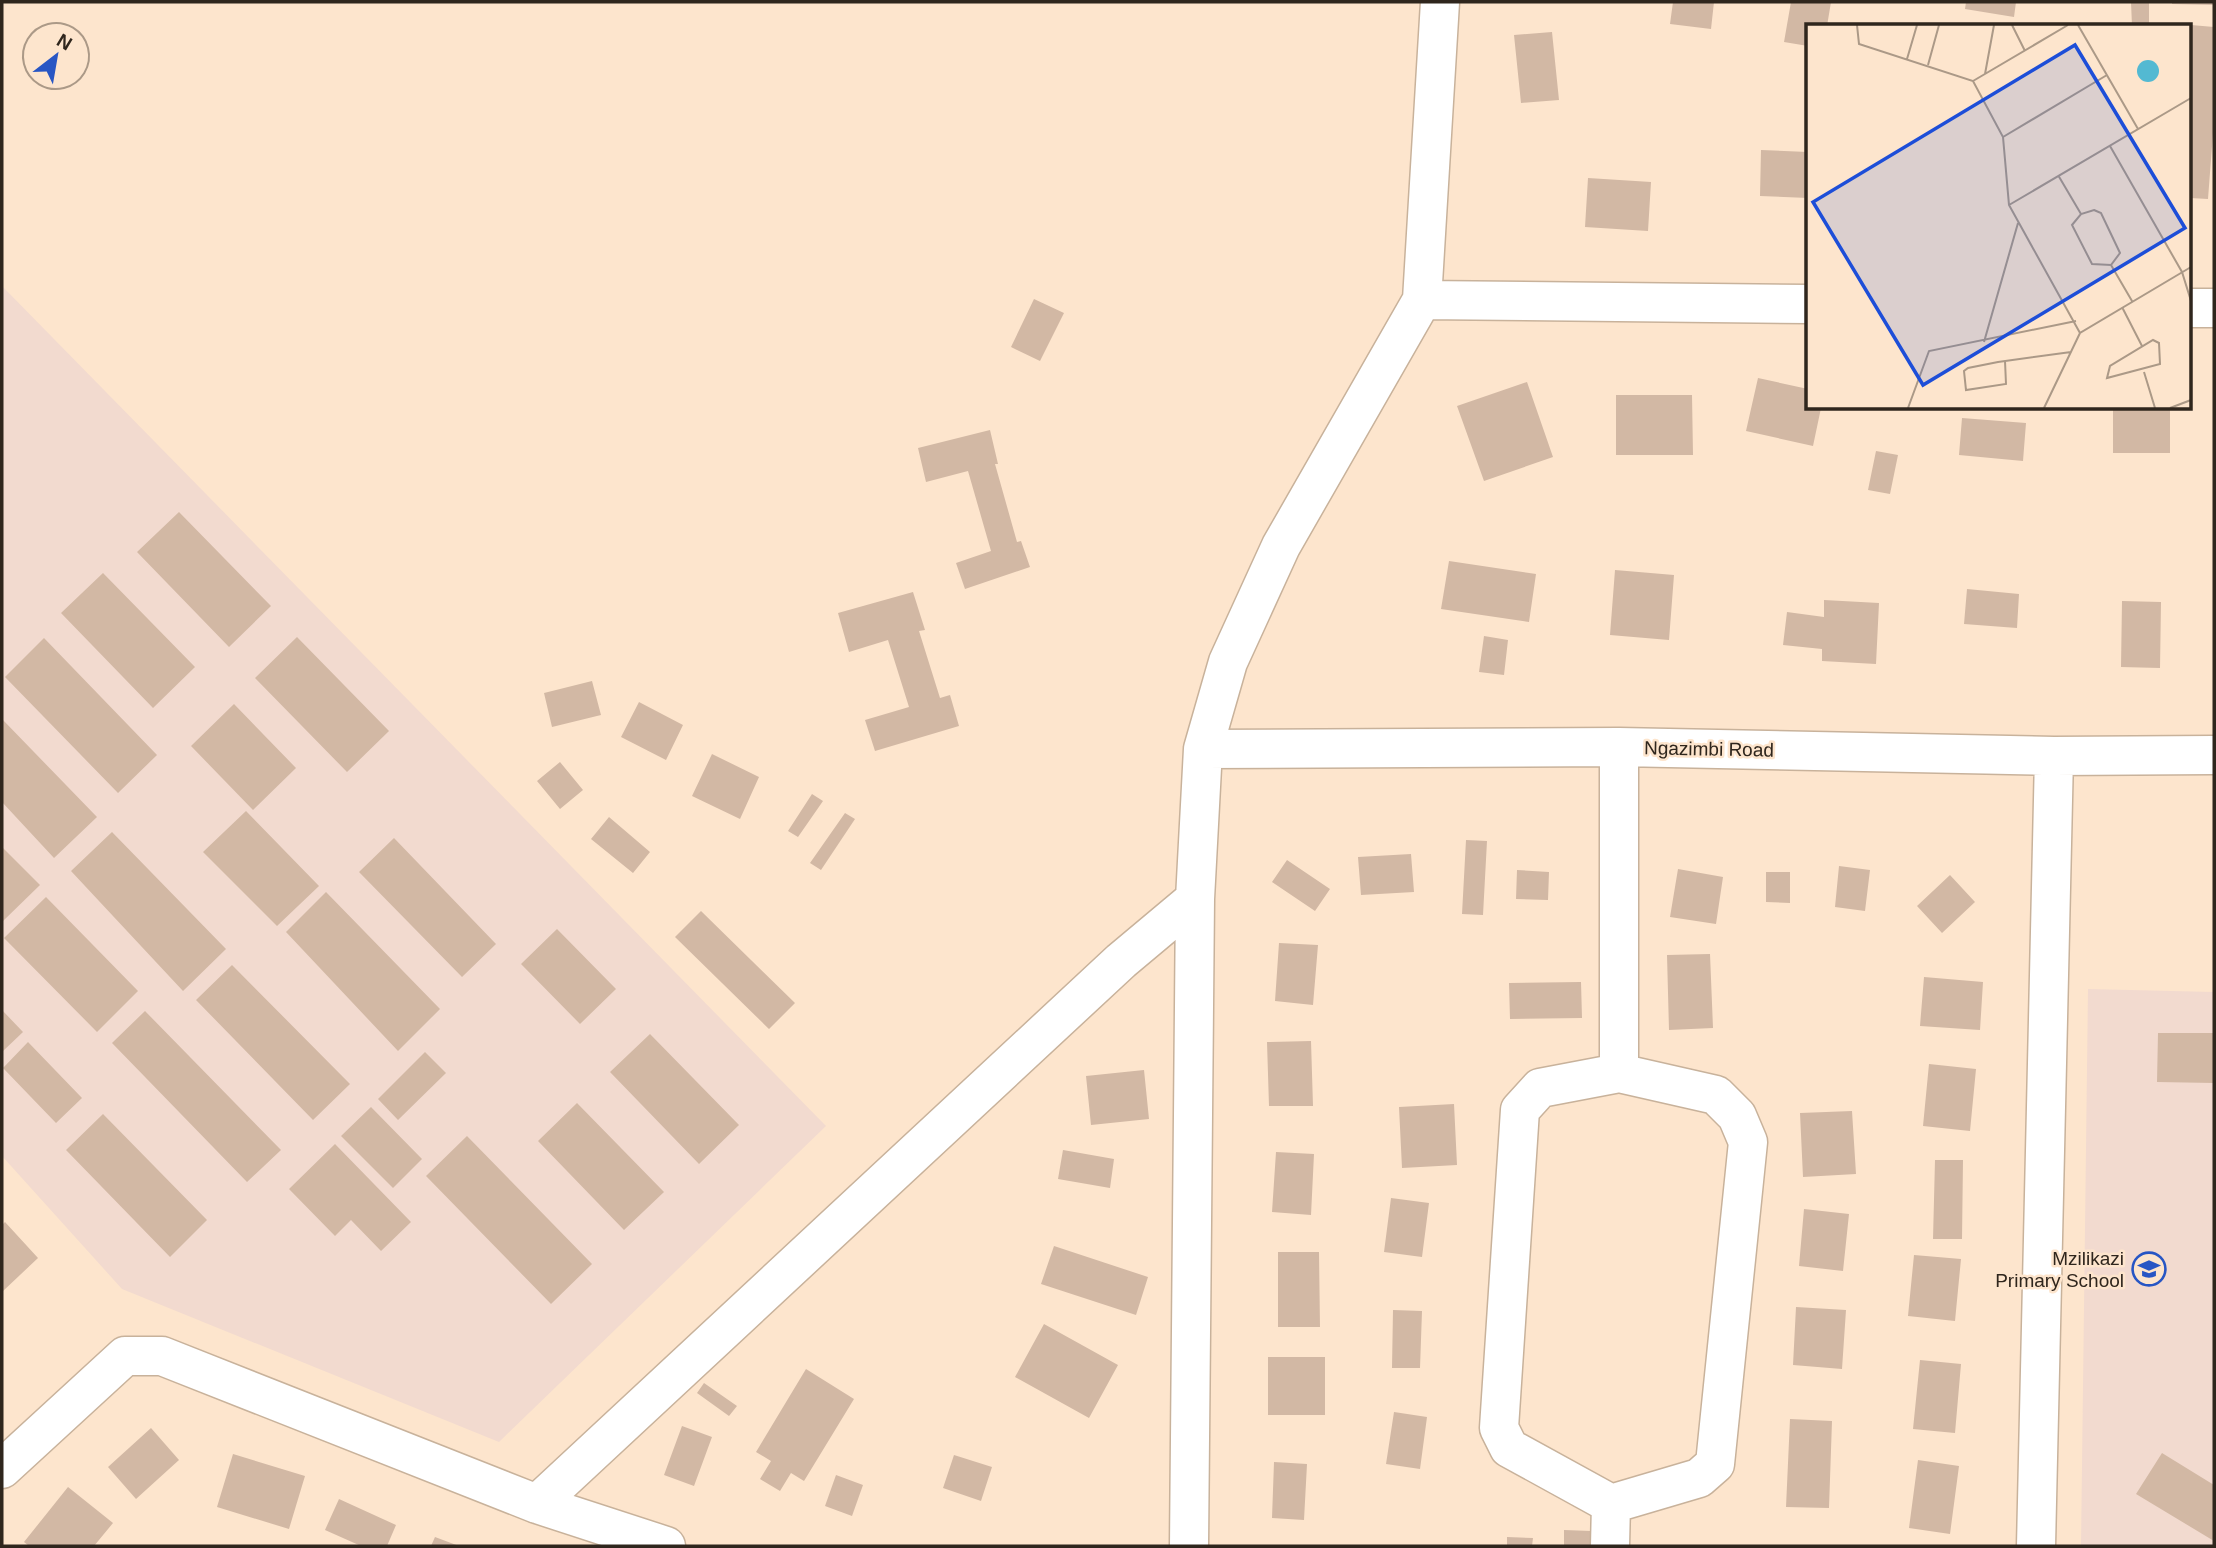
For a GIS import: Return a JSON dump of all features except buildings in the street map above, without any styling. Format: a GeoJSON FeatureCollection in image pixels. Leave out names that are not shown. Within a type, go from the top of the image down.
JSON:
{"type":"FeatureCollection","features":[{"type":"Feature","properties":{"kind":"street"},"geometry":{"type":"LineString","coordinates":[[1189,1546],[1195,899],[1203,749],[1228,662],[1281,546],[1422,300],[1440,2]]}},
{"type":"Feature","properties":{"kind":"street"},"geometry":{"type":"LineString","coordinates":[[1422,300],[1806,304]]}},
{"type":"Feature","properties":{"kind":"street"},"geometry":{"type":"LineString","coordinates":[[2192,307],[2214,308]]}},
{"type":"Feature","properties":{"kind":"street"},"geometry":{"type":"LineString","coordinates":[[1619,747],[1619,1073]]}},
{"type":"Feature","properties":{"kind":"street","name":"Ngazimbi Road"},"geometry":{"type":"LineString","coordinates":[[1203,749],[1619,747],[2054,756],[2214,755]]}},
{"type":"Feature","properties":{"kind":"street"},"geometry":{"type":"LineString","coordinates":[[2036,1546],[2054,756]]}},
{"type":"Feature","properties":{"kind":"street"},"geometry":{"type":"LineString","coordinates":[[537,1504],[1121,961],[1195,899]]}},
{"type":"Feature","properties":{"kind":"street"},"geometry":{"type":"LineString","coordinates":[[1619,1073],[1716,1095],[1737,1116],[1748,1142],[1715,1464],[1699,1478],[1611,1504],[1509,1448],[1499,1428],[1520,1110],[1540,1088],[1619,1073]]}},
{"type":"Feature","properties":{"kind":"street"},"geometry":{"type":"LineString","coordinates":[[2,1469],[125,1356],[162,1356],[537,1504],[666,1546]]}},
{"type":"Feature","properties":{"kind":"street"},"geometry":{"type":"LineString","coordinates":[[1611,1504],[1611,1546]]}},
{"type":"Feature","properties":{"kind":"shaded area"},"geometry":{"type":"Polygon","coordinates":[[[2,286],[826,1126],[499,1442],[122,1289],[2,1156],[2,286]]]}},
{"type":"Feature","properties":{"kind":"shaded area","name":"Mzilikazi Primary School"},"geometry":{"type":"Polygon","coordinates":[[[2088,989],[2214,992],[2214,1546],[2081,1546],[2088,989]]]}},
{"type":"Feature","properties":{"kind":"place","name":"Mzilikazi Primary School"},"geometry":{"type":"Point","coordinates":[2149,1269]}}]}
